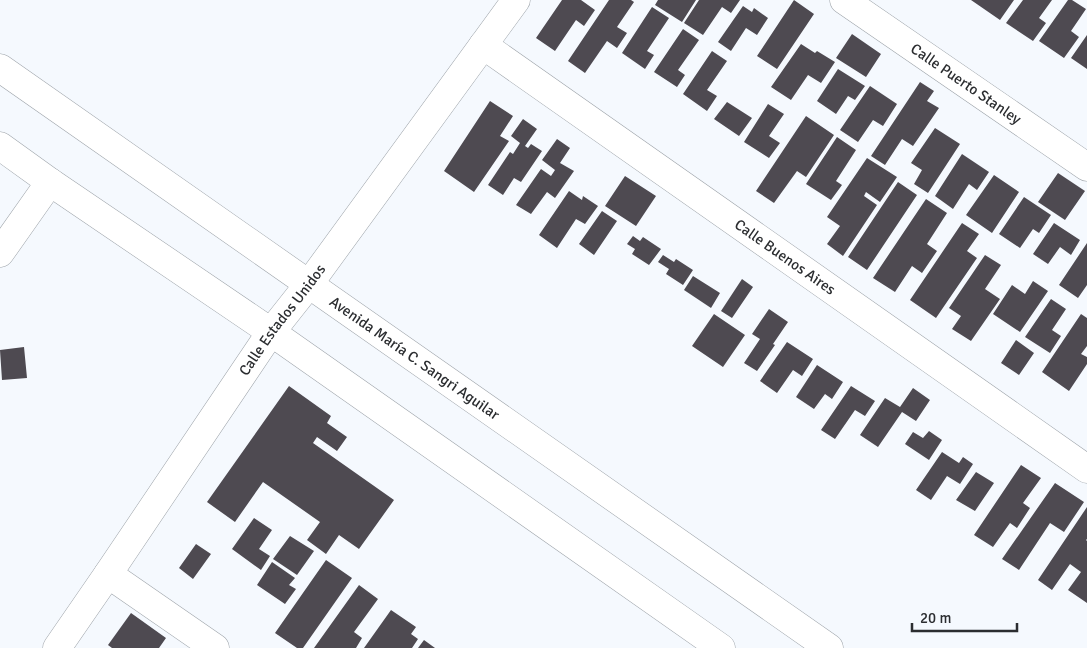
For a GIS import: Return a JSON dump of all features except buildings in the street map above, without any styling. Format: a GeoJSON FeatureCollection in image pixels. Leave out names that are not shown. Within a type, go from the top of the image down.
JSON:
{"type":"FeatureCollection","features":[{"type":"Feature","properties":{"kind":"street","name":"Calle Estados Unidos"},"geometry":{"type":"LineString","coordinates":[[57,648],[271,332],[309,284],[516,0]]}},
{"type":"Feature","properties":{"kind":"street","name":"Calle Puerto Stanley"},"geometry":{"type":"LineString","coordinates":[[844,0],[1087,167]]}},
{"type":"Feature","properties":{"kind":"street","name":"Calle Buenos Aires"},"geometry":{"type":"LineString","coordinates":[[483,45],[1087,469]]}},
{"type":"Feature","properties":{"kind":"street","name":"Avenida María C. Sangri Aguilar"},"geometry":{"type":"LineString","coordinates":[[0,68],[829,648]]}},
{"type":"Feature","properties":{"kind":"street"},"geometry":{"type":"LineString","coordinates":[[0,146],[271,332],[721,648]]}},
{"type":"Feature","properties":{"kind":"street"},"geometry":{"type":"LineString","coordinates":[[0,253],[50,182]]}},
{"type":"Feature","properties":{"kind":"street"},"geometry":{"type":"LineString","coordinates":[[108,574],[215,648]]}}]}
